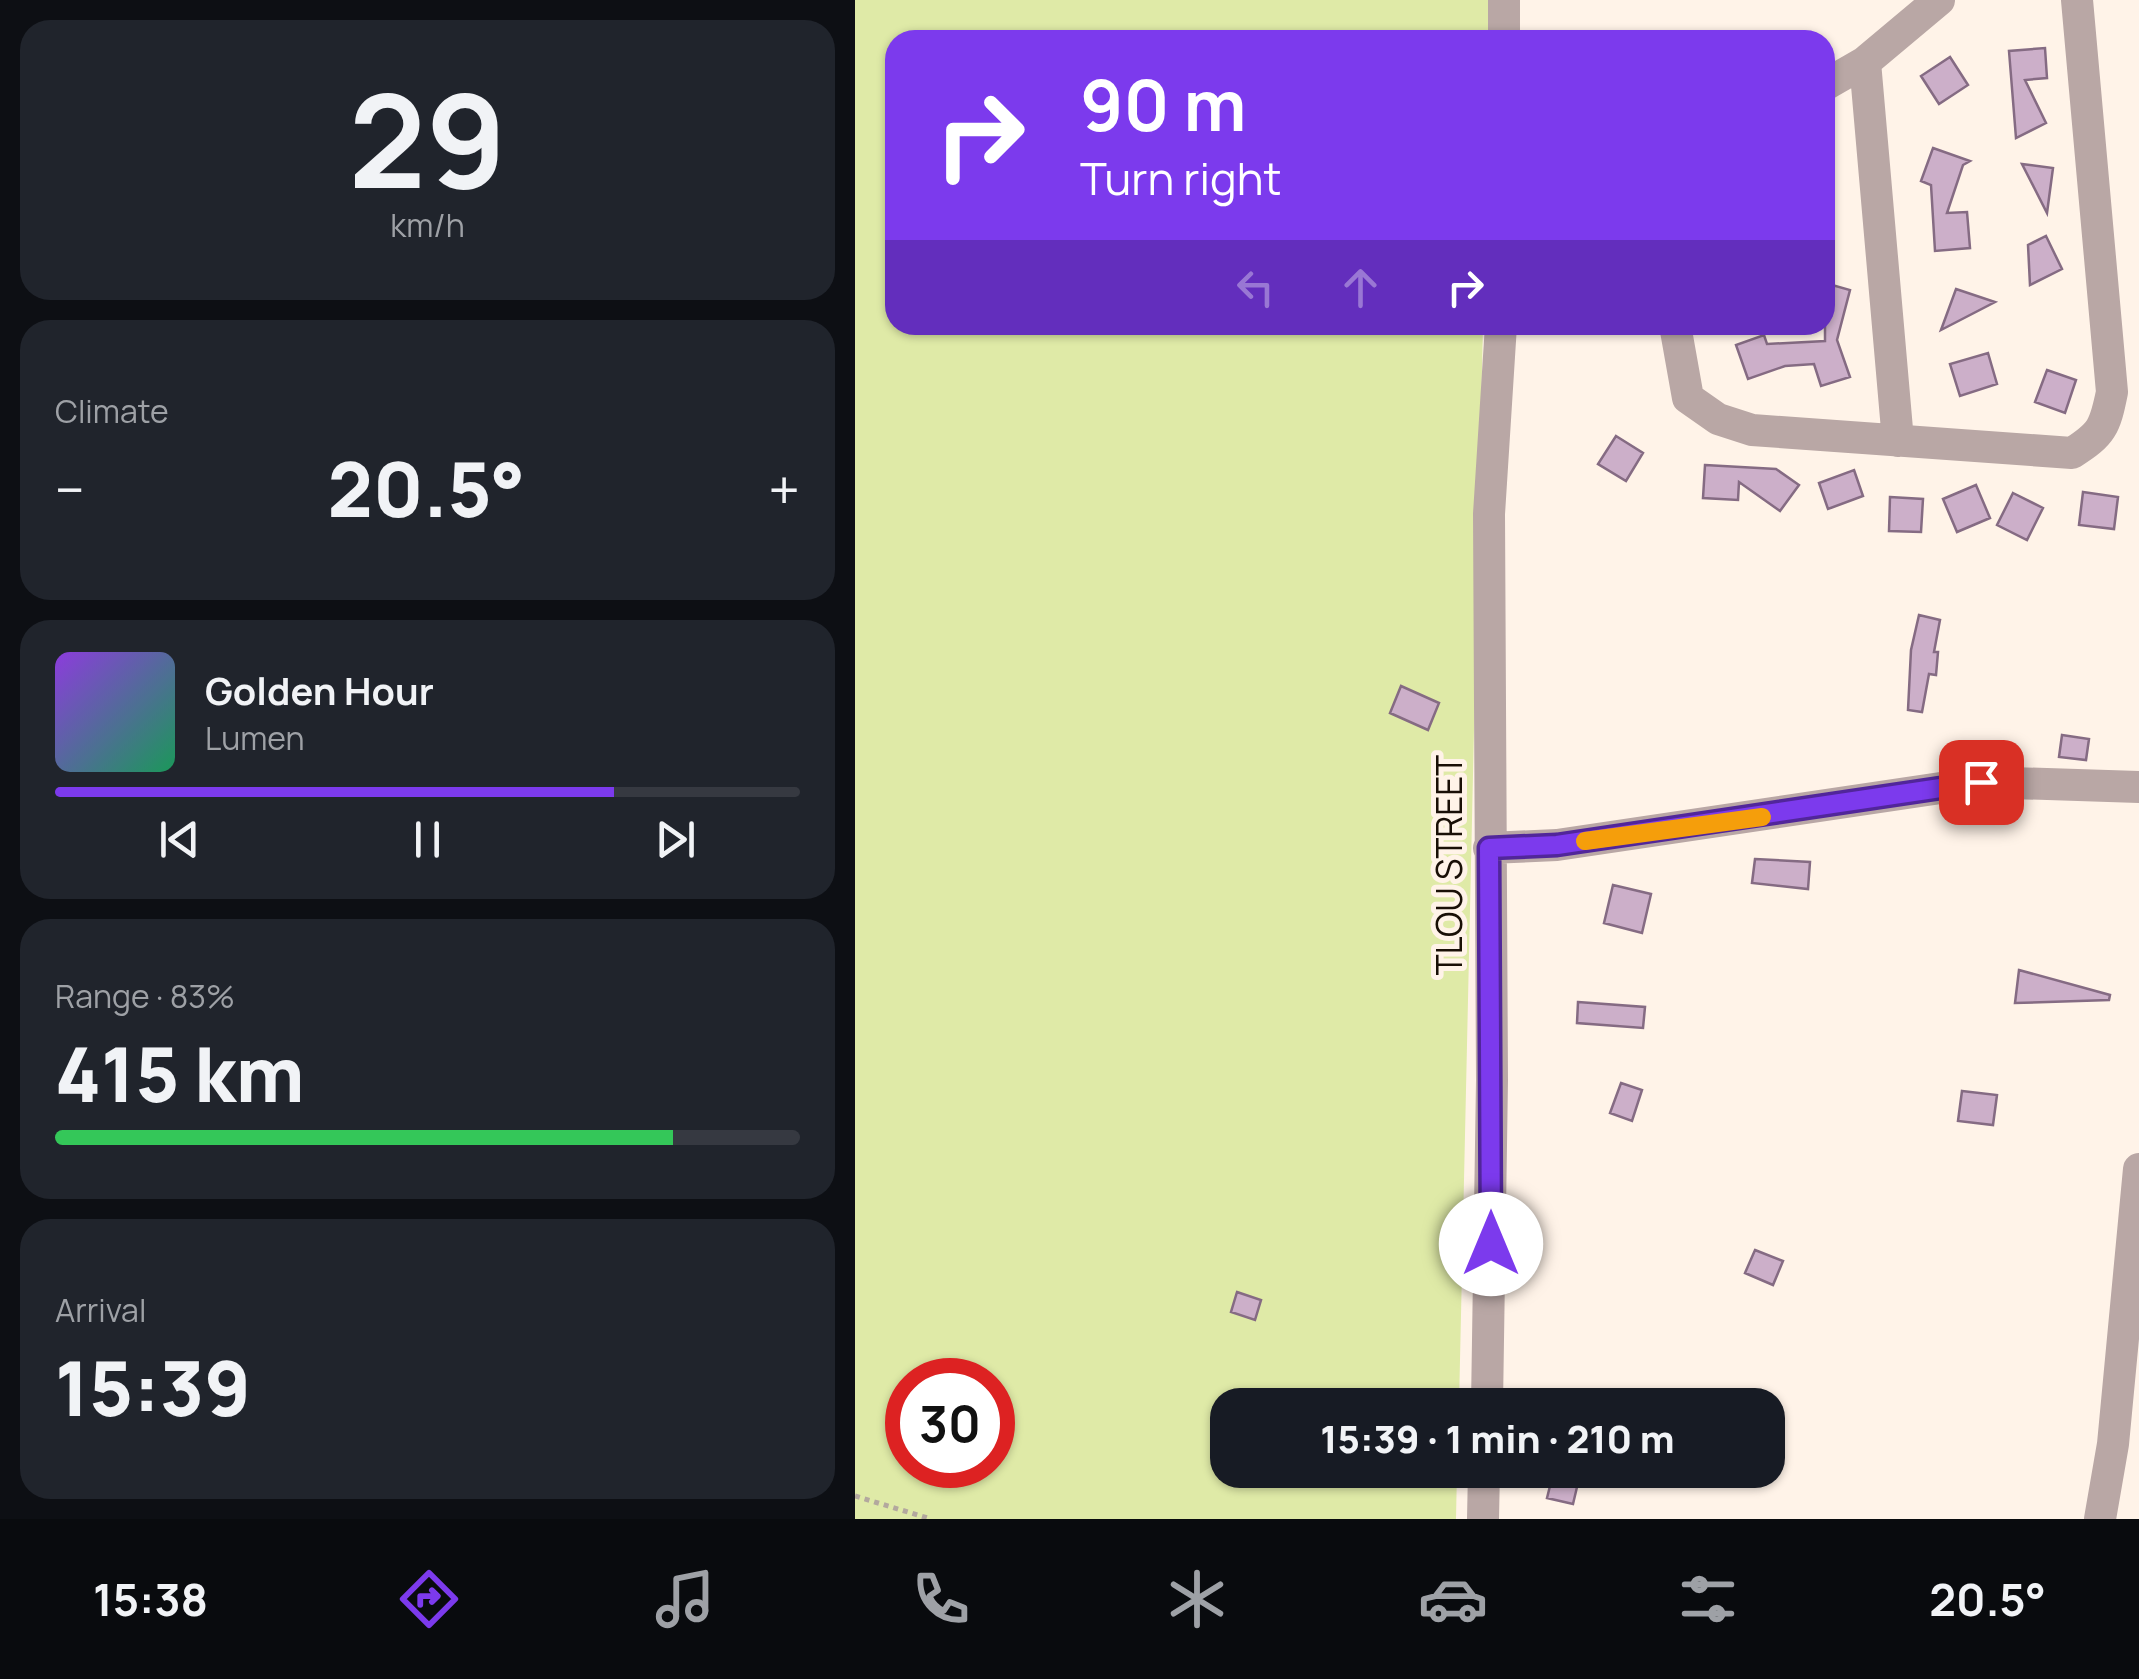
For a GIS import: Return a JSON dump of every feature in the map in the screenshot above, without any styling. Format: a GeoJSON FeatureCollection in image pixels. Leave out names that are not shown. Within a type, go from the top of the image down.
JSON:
{"type":"FeatureCollection","features":[{"type":"Feature","properties":{"kind":"street"},"geometry":{"type":"LineString","coordinates":[[1504,0],[1504,30]]}},
{"type":"Feature","properties":{"kind":"street"},"geometry":{"type":"LineString","coordinates":[[1835,79],[1865,62],[1939,0]]}},
{"type":"Feature","properties":{"kind":"street"},"geometry":{"type":"LineString","coordinates":[[1677,335],[1689,398],[1718,419],[1751,430],[2071,453],[2092,440],[2106,424],[2111,392],[2077,0]]}},
{"type":"Feature","properties":{"kind":"street"},"geometry":{"type":"LineString","coordinates":[[1865,62],[1898,441]]}},
{"type":"Feature","properties":{"kind":"street","name":"TLOU STREET"},"geometry":{"type":"LineString","coordinates":[[1487,1388],[1492,1080],[1489,514],[1509,335]]}},
{"type":"Feature","properties":{"kind":"street"},"geometry":{"type":"LineString","coordinates":[[1489,848],[1577,842],[1981,782],[2139,787]]}},
{"type":"Feature","properties":{"kind":"street"},"geometry":{"type":"LineString","coordinates":[[2100,1519],[2113,1444],[2139,1169]]}},
{"type":"Feature","properties":{"kind":"street"},"geometry":{"type":"LineString","coordinates":[[1483,1488],[1483,1519]]}},
{"type":"Feature","properties":{"kind":"path"},"geometry":{"type":"LineString","coordinates":[[855,1496],[931,1519]]}},
{"type":"Feature","properties":{"kind":"green space"},"geometry":{"type":"Polygon","coordinates":[[[855,0],[1488,0],[1488,30],[885,30],[885,335],[1483,335],[1459,1388],[1210,1388],[1210,1488],[1457,1488],[1456,1519],[855,1519],[855,0]]]}},
{"type":"Feature","properties":{"kind":"building"},"geometry":{"type":"Polygon","coordinates":[[[2045,48],[2047,78],[2025,80],[2046,123],[2016,138],[2009,51],[2045,48]]]}},
{"type":"Feature","properties":{"kind":"building"},"geometry":{"type":"Polygon","coordinates":[[[1950,57],[1968,85],[1939,104],[1921,76],[1950,57]]]}},
{"type":"Feature","properties":{"kind":"building"},"geometry":{"type":"Polygon","coordinates":[[[1933,148],[1970,161],[1963,165],[1947,213],[1967,212],[1970,248],[1935,251],[1931,185],[1921,181],[1933,148]]]}},
{"type":"Feature","properties":{"kind":"building"},"geometry":{"type":"Polygon","coordinates":[[[2022,164],[2053,168],[2047,213],[2022,164]]]}},
{"type":"Feature","properties":{"kind":"building"},"geometry":{"type":"Polygon","coordinates":[[[2046,236],[2062,269],[2030,285],[2028,245],[2046,236]]]}},
{"type":"Feature","properties":{"kind":"building"},"geometry":{"type":"Polygon","coordinates":[[[1835,286],[1850,290],[1837,340],[1850,377],[1821,386],[1814,364],[1785,366],[1748,379],[1736,345],[1764,335],[1767,344],[1825,341],[1825,335],[1835,335],[1835,286]]]}},
{"type":"Feature","properties":{"kind":"building"},"geometry":{"type":"Polygon","coordinates":[[[1956,289],[1995,302],[1941,330],[1956,289]]]}},
{"type":"Feature","properties":{"kind":"building"},"geometry":{"type":"Polygon","coordinates":[[[1988,353],[1997,384],[1960,396],[1950,364],[1988,353]]]}},
{"type":"Feature","properties":{"kind":"building"},"geometry":{"type":"Polygon","coordinates":[[[2047,370],[2076,380],[2065,413],[2035,402],[2047,370]]]}},
{"type":"Feature","properties":{"kind":"building"},"geometry":{"type":"Polygon","coordinates":[[[1616,436],[1643,453],[1626,481],[1598,464],[1616,436]]]}},
{"type":"Feature","properties":{"kind":"building"},"geometry":{"type":"Polygon","coordinates":[[[1705,465],[1776,469],[1799,485],[1780,511],[1739,482],[1738,500],[1703,498],[1705,465]]]}},
{"type":"Feature","properties":{"kind":"building"},"geometry":{"type":"Polygon","coordinates":[[[1854,470],[1863,496],[1828,509],[1819,483],[1854,470]]]}},
{"type":"Feature","properties":{"kind":"building"},"geometry":{"type":"Polygon","coordinates":[[[1976,485],[1990,518],[1957,532],[1943,499],[1976,485]]]}},
{"type":"Feature","properties":{"kind":"building"},"geometry":{"type":"Polygon","coordinates":[[[2083,492],[2118,497],[2114,529],[2079,525],[2083,492]]]}},
{"type":"Feature","properties":{"kind":"building"},"geometry":{"type":"Polygon","coordinates":[[[2013,493],[2043,508],[2027,540],[1997,525],[2013,493]]]}},
{"type":"Feature","properties":{"kind":"building"},"geometry":{"type":"Polygon","coordinates":[[[1890,497],[1923,499],[1921,532],[1889,531],[1890,497]]]}},
{"type":"Feature","properties":{"kind":"building"},"geometry":{"type":"Polygon","coordinates":[[[1919,615],[1940,620],[1934,652],[1938,652],[1936,675],[1929,674],[1922,712],[1908,710],[1911,650],[1919,615]]]}},
{"type":"Feature","properties":{"kind":"building"},"geometry":{"type":"Polygon","coordinates":[[[1401,686],[1439,703],[1428,730],[1390,713],[1401,686]]]}},
{"type":"Feature","properties":{"kind":"building"},"geometry":{"type":"Polygon","coordinates":[[[2062,735],[2089,739],[2086,760],[2059,757],[2062,735]]]}},
{"type":"Feature","properties":{"kind":"building"},"geometry":{"type":"Polygon","coordinates":[[[1755,859],[1810,862],[1808,889],[1752,883],[1755,859]]]}},
{"type":"Feature","properties":{"kind":"building"},"geometry":{"type":"Polygon","coordinates":[[[1613,885],[1651,894],[1642,933],[1604,923],[1613,885]]]}},
{"type":"Feature","properties":{"kind":"building"},"geometry":{"type":"Polygon","coordinates":[[[2019,970],[2110,995],[2109,1000],[2015,1003],[2019,970]]]}},
{"type":"Feature","properties":{"kind":"building"},"geometry":{"type":"Polygon","coordinates":[[[1578,1002],[1645,1007],[1643,1028],[1577,1023],[1578,1002]]]}},
{"type":"Feature","properties":{"kind":"building"},"geometry":{"type":"Polygon","coordinates":[[[1621,1083],[1642,1090],[1632,1121],[1610,1113],[1621,1083]]]}},
{"type":"Feature","properties":{"kind":"building"},"geometry":{"type":"Polygon","coordinates":[[[1962,1091],[1997,1095],[1993,1125],[1958,1121],[1962,1091]]]}},
{"type":"Feature","properties":{"kind":"building"},"geometry":{"type":"Polygon","coordinates":[[[1755,1250],[1783,1261],[1773,1285],[1745,1273],[1755,1250]]]}},
{"type":"Feature","properties":{"kind":"building"},"geometry":{"type":"Polygon","coordinates":[[[1237,1292],[1261,1300],[1255,1320],[1231,1312],[1237,1292]]]}},
{"type":"Feature","properties":{"kind":"building"},"geometry":{"type":"Polygon","coordinates":[[[1550,1488],[1577,1488],[1573,1504],[1547,1498],[1550,1488]]]}},
{"type":"Feature","properties":{"kind":"slow traffic"},"geometry":{"type":"LineString","coordinates":[[1585,841],[1762,817]]}},
{"type":"Feature","properties":{"kind":"route"},"geometry":{"type":"LineString","coordinates":[[1491,1244],[1489,848],[1557,845],[1981,782]]}}]}
